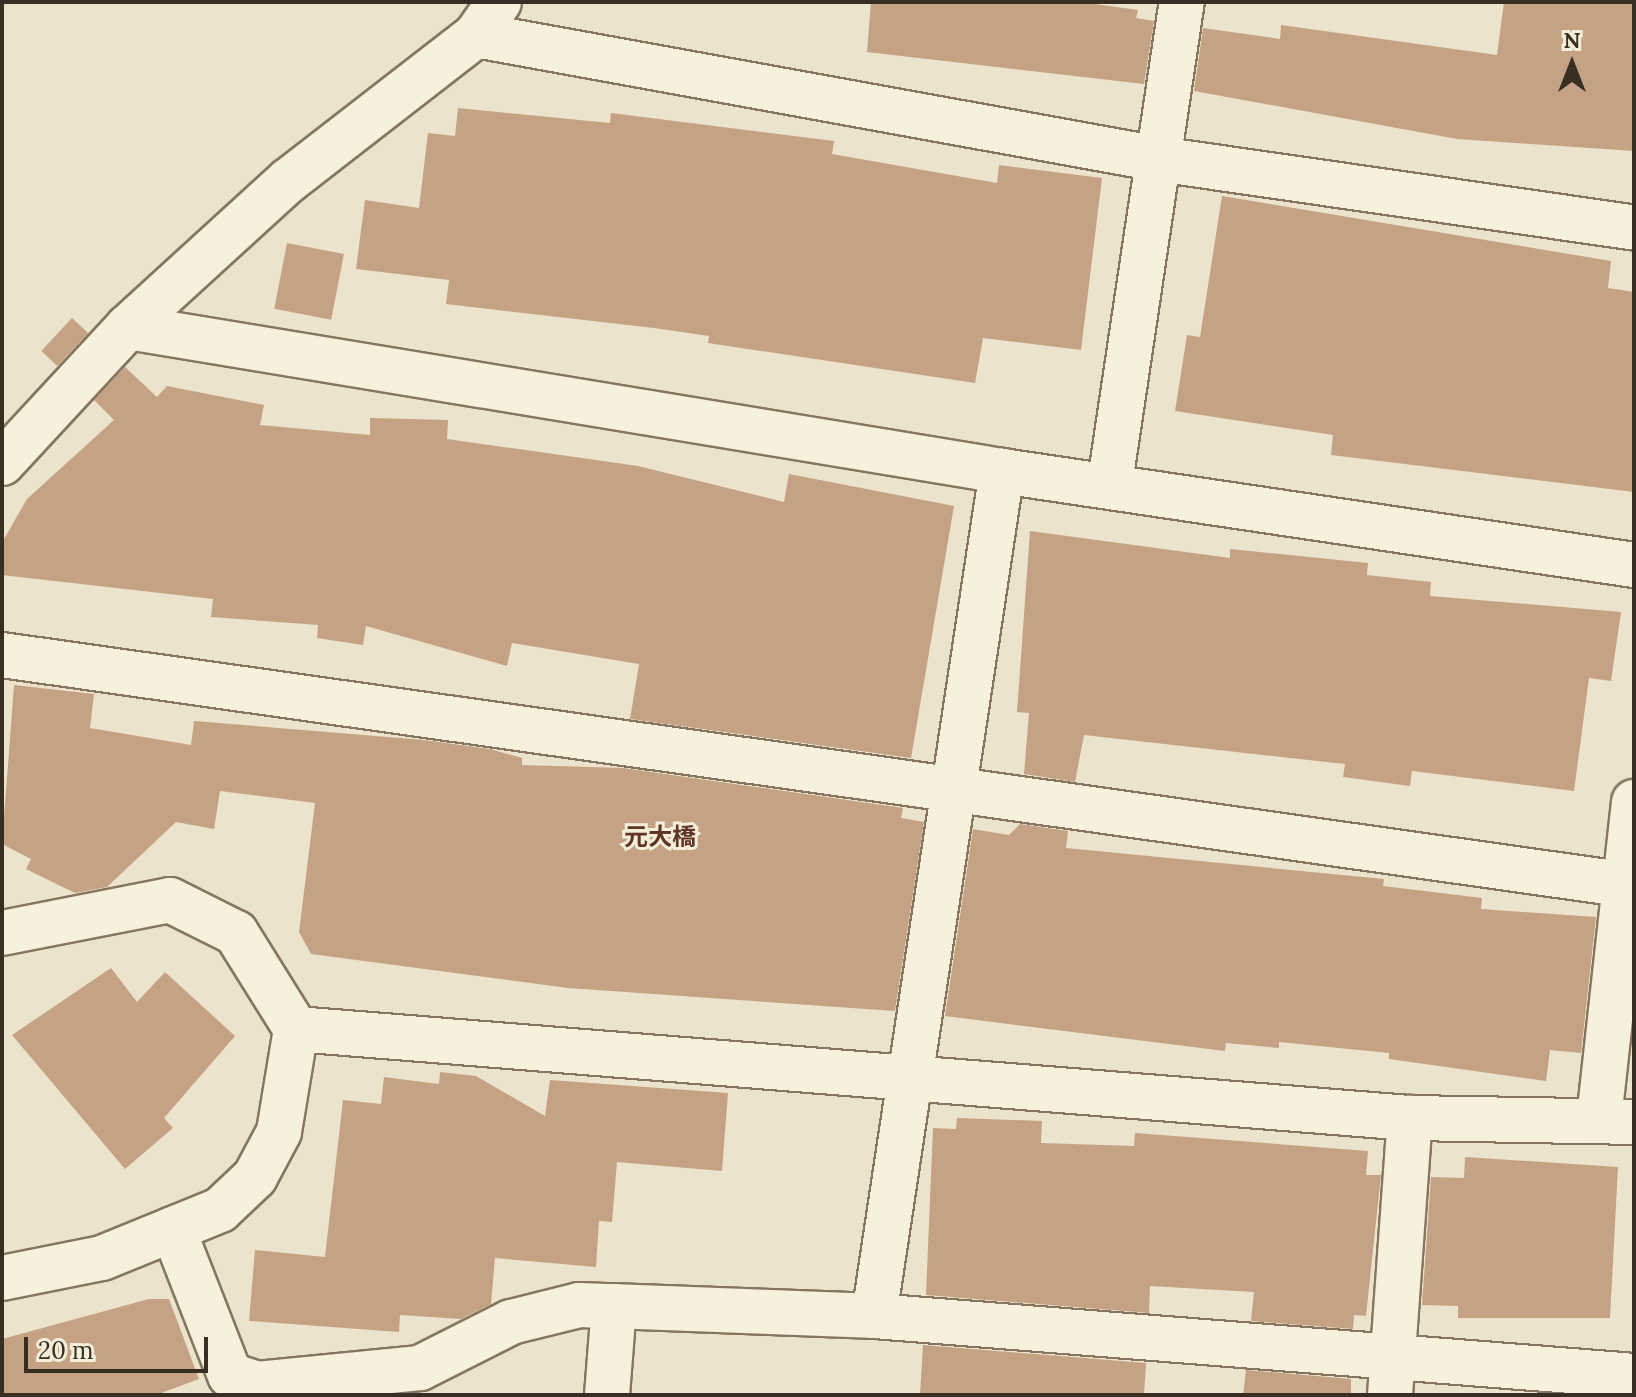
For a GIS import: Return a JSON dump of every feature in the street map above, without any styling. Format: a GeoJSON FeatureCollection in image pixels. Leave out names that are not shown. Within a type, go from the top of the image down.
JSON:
{"type":"FeatureCollection","features":[{"type":"Feature","properties":{"kind":"street"},"geometry":{"type":"LineString","coordinates":[[1110,482],[1182,2]]}},
{"type":"Feature","properties":{"kind":"street"},"geometry":{"type":"LineString","coordinates":[[2,463],[128,327],[288,181],[481,13],[1158,159],[1634,228]]}},
{"type":"Feature","properties":{"kind":"street"},"geometry":{"type":"LineString","coordinates":[[128,327],[1002,471],[1110,482],[1634,565]]}},
{"type":"Feature","properties":{"kind":"street"},"geometry":{"type":"LineString","coordinates":[[874,1316],[1002,471]]}},
{"type":"Feature","properties":{"kind":"street"},"geometry":{"type":"LineString","coordinates":[[2,655],[955,786],[1622,884]]}},
{"type":"Feature","properties":{"kind":"street"},"geometry":{"type":"LineString","coordinates":[[296,1029],[1410,1118],[1616,1120],[1622,884],[1634,802]]}},
{"type":"Feature","properties":{"kind":"street"},"geometry":{"type":"LineString","coordinates":[[2,933],[170,900],[236,933],[296,1029],[279,1132],[255,1177],[220,1210],[102,1258],[2,1278]]}},
{"type":"Feature","properties":{"kind":"street"},"geometry":{"type":"LineString","coordinates":[[1391,1376],[1410,1118]]}},
{"type":"Feature","properties":{"kind":"street"},"geometry":{"type":"LineString","coordinates":[[173,1229],[230,1375],[257,1384],[420,1368],[511,1322],[579,1305],[874,1316],[1391,1376],[1634,1376]]}},
{"type":"Feature","properties":{"kind":"street"},"geometry":{"type":"LineString","coordinates":[[607,1395],[614,1306]]}},
{"type":"Feature","properties":{"kind":"building"},"geometry":{"type":"Polygon","coordinates":[[[871,2],[1081,2],[1138,10],[1136,18],[1154,21],[1144,84],[867,52],[871,2]]]}},
{"type":"Feature","properties":{"kind":"building"},"geometry":{"type":"Polygon","coordinates":[[[1504,2],[1634,2],[1634,151],[1457,139],[1194,91],[1203,28],[1280,39],[1281,25],[1497,55],[1504,2]]]}},
{"type":"Feature","properties":{"kind":"building"},"geometry":{"type":"Polygon","coordinates":[[[458,108],[610,123],[611,113],[834,141],[832,154],[997,183],[999,165],[1102,178],[1081,350],[983,338],[975,383],[708,343],[709,336],[446,304],[449,280],[356,269],[365,200],[419,208],[428,133],[455,136],[458,108]]]}},
{"type":"Feature","properties":{"kind":"building"},"geometry":{"type":"Polygon","coordinates":[[[1222,196],[1611,261],[1608,288],[1634,292],[1634,492],[1331,455],[1333,435],[1175,411],[1187,335],[1200,337],[1222,196]]]}},
{"type":"Feature","properties":{"kind":"building"},"geometry":{"type":"Polygon","coordinates":[[[287,243],[344,254],[331,320],[274,309],[287,243]]]}},
{"type":"Feature","properties":{"kind":"building"},"geometry":{"type":"Polygon","coordinates":[[[72,318],[88,333],[57,366],[41,351],[72,318]]]}},
{"type":"Feature","properties":{"kind":"building"},"geometry":{"type":"Polygon","coordinates":[[[125,367],[157,397],[167,386],[264,405],[260,425],[370,435],[370,418],[448,420],[447,439],[638,466],[784,502],[789,474],[954,506],[911,758],[630,719],[639,664],[512,643],[507,666],[366,626],[363,645],[317,638],[318,625],[211,617],[213,599],[2,575],[4,539],[27,499],[114,420],[94,400],[125,367]]]}},
{"type":"Feature","properties":{"kind":"building"},"geometry":{"type":"Polygon","coordinates":[[[1030,531],[1230,558],[1230,549],[1368,563],[1367,575],[1431,582],[1430,596],[1621,612],[1611,681],[1589,678],[1574,791],[1412,771],[1410,786],[1343,777],[1345,764],[1084,735],[1075,782],[1024,774],[1029,713],[1017,712],[1030,531]]]}},
{"type":"Feature","properties":{"kind":"building"},"geometry":{"type":"Polygon","coordinates":[[[14,685],[94,694],[90,728],[191,745],[194,721],[424,740],[490,749],[522,758],[522,765],[623,768],[903,808],[901,818],[924,822],[895,1011],[568,988],[311,954],[299,932],[315,803],[220,791],[214,829],[176,822],[107,887],[75,893],[26,869],[31,859],[2,844],[14,685]]]}},
{"type":"Feature","properties":{"kind":"building"},"geometry":{"type":"Polygon","coordinates":[[[1020,824],[1068,831],[1066,848],[1384,879],[1383,886],[1482,898],[1481,909],[1596,917],[1581,1053],[1550,1050],[1546,1081],[1389,1059],[1389,1053],[1279,1042],[1279,1048],[1226,1043],[1225,1051],[945,1016],[973,829],[1009,835],[1020,824]]]}},
{"type":"Feature","properties":{"kind":"building"},"geometry":{"type":"Polygon","coordinates":[[[111,968],[137,1002],[165,972],[235,1036],[164,1118],[173,1128],[125,1169],[12,1035],[111,968]]]}},
{"type":"Feature","properties":{"kind":"building"},"geometry":{"type":"Polygon","coordinates":[[[440,1072],[476,1076],[545,1116],[550,1080],[728,1093],[722,1171],[617,1162],[612,1222],[599,1221],[596,1267],[495,1258],[491,1304],[461,1319],[400,1315],[399,1332],[249,1321],[255,1250],[325,1257],[343,1100],[381,1104],[384,1077],[439,1084],[440,1072]]]}},
{"type":"Feature","properties":{"kind":"building"},"geometry":{"type":"Polygon","coordinates":[[[957,1118],[1042,1121],[1041,1143],[1134,1146],[1135,1133],[1368,1151],[1366,1175],[1381,1175],[1366,1316],[1354,1315],[1353,1329],[1251,1321],[1254,1292],[1150,1286],[1149,1313],[926,1295],[933,1128],[956,1129],[957,1118]]]}},
{"type":"Feature","properties":{"kind":"building"},"geometry":{"type":"Polygon","coordinates":[[[1465,1157],[1618,1167],[1610,1318],[1458,1318],[1458,1306],[1422,1305],[1431,1177],[1464,1178],[1465,1157]]]}},
{"type":"Feature","properties":{"kind":"building"},"geometry":{"type":"Polygon","coordinates":[[[149,1299],[169,1299],[199,1379],[156,1395],[2,1395],[2,1339],[149,1299]]]}},
{"type":"Feature","properties":{"kind":"building"},"geometry":{"type":"Polygon","coordinates":[[[923,1345],[1146,1363],[1144,1395],[920,1395],[923,1345]]]}},
{"type":"Feature","properties":{"kind":"building"},"geometry":{"type":"Polygon","coordinates":[[[1246,1370],[1351,1379],[1351,1395],[1243,1395],[1246,1370]]]}},
{"type":"Feature","properties":{"kind":"district","name":"元大橋"},"geometry":{"type":"Point","coordinates":[660,837]}}]}
